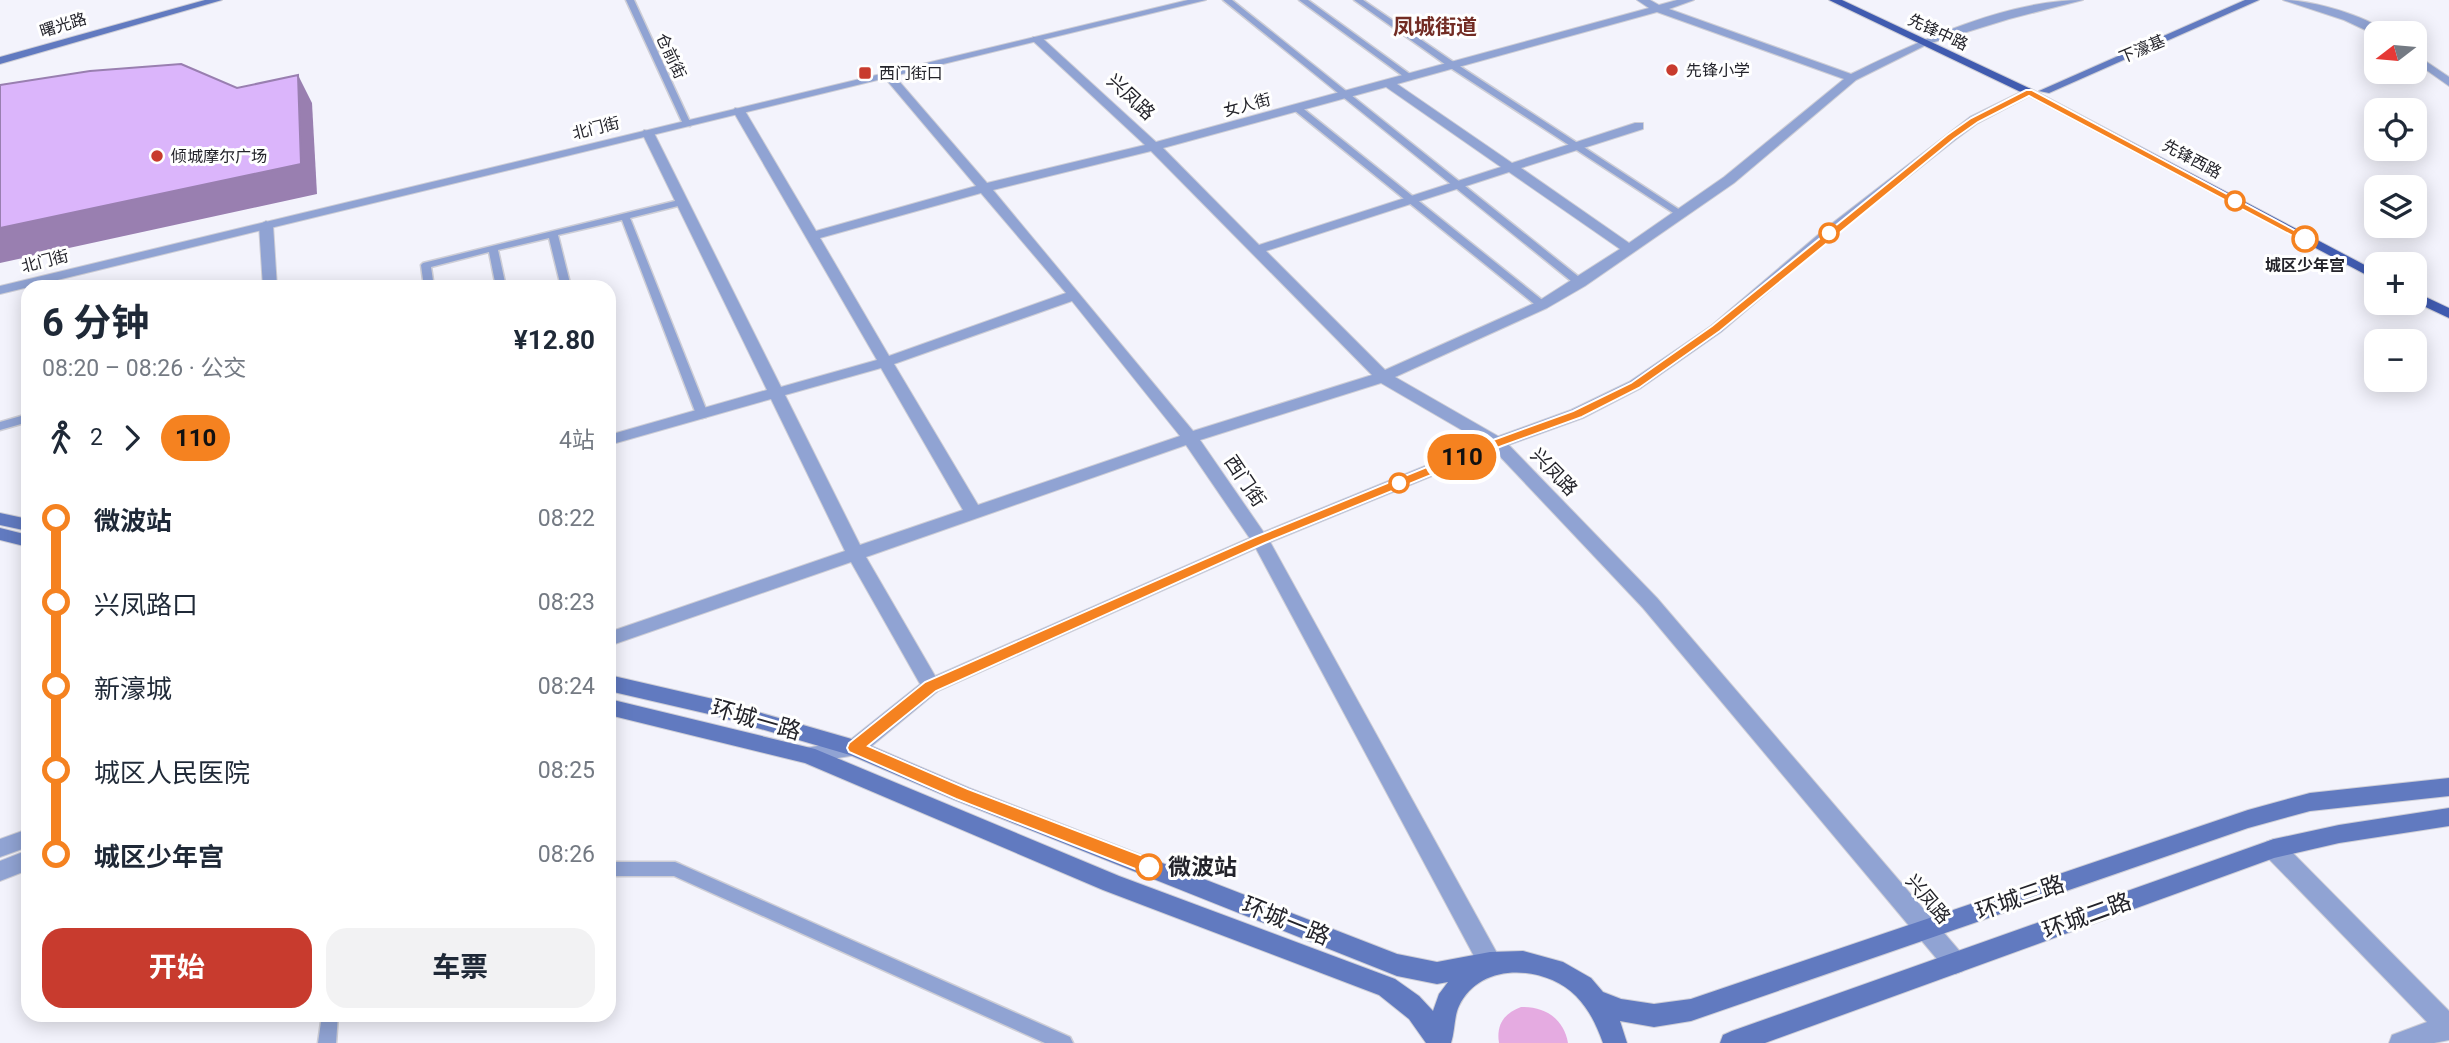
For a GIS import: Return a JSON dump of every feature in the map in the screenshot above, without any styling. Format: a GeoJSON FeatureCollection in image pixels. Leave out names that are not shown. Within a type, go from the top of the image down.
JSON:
{"type":"FeatureCollection","features":[{"type":"Feature","properties":{"kind":"main road","name":"曙光路"},"geometry":{"type":"LineString","coordinates":[[0,61],[90,33],[217,0]]}},
{"type":"Feature","properties":{"kind":"main road","name":"先锋中路"},"geometry":{"type":"LineString","coordinates":[[1834,0],[2035,89]]}},
{"type":"Feature","properties":{"kind":"main road","name":"先锋中路"},"geometry":{"type":"LineString","coordinates":[[1849,0],[1929,41]]}},
{"type":"Feature","properties":{"kind":"main road","name":"下濠基"},"geometry":{"type":"LineString","coordinates":[[2035,89],[2236,0]]}},
{"type":"Feature","properties":{"kind":"main road","name":"下濠基"},"geometry":{"type":"LineString","coordinates":[[2035,89],[2254,0]]}},
{"type":"Feature","properties":{"kind":"main road","name":"先锋西路"},"geometry":{"type":"LineString","coordinates":[[2035,89],[2364,262]]}},
{"type":"Feature","properties":{"kind":"main road","name":"先锋西路"},"geometry":{"type":"LineString","coordinates":[[2035,89],[2364,269]]}},
{"type":"Feature","properties":{"kind":"main road"},"geometry":{"type":"LineString","coordinates":[[2427,293],[2449,304]]}},
{"type":"Feature","properties":{"kind":"main road"},"geometry":{"type":"LineString","coordinates":[[2427,302],[2449,314]]}},
{"type":"Feature","properties":{"kind":"main road"},"geometry":{"type":"LineString","coordinates":[[0,519],[21,524]]}},
{"type":"Feature","properties":{"kind":"main road"},"geometry":{"type":"LineString","coordinates":[[0,534],[21,539]]}},
{"type":"Feature","properties":{"kind":"main road","name":"环城一路"},"geometry":{"type":"LineString","coordinates":[[616,685],[713,707],[855,748],[962,794],[1397,965],[1437,973],[1517,960],[1546,965],[1573,979],[1596,1001]]}},
{"type":"Feature","properties":{"kind":"main road","name":"环城一路"},"geometry":{"type":"LineString","coordinates":[[616,709],[808,755],[1111,883],[1387,987],[1409,1000],[1422,1014],[1440,1043]]}},
{"type":"Feature","properties":{"kind":"main road","name":"环城三路"},"geometry":{"type":"LineString","coordinates":[[1596,1001],[1640,1015],[1663,1017],[1927,930],[2248,819],[2310,802],[2449,787]]}},
{"type":"Feature","properties":{"kind":"main road","name":"环城二路"},"geometry":{"type":"LineString","coordinates":[[1732,1043],[2274,849],[2339,834],[2449,817]]}},
{"type":"Feature","properties":{"kind":"main road"},"geometry":{"type":"LineString","coordinates":[[1440,1043],[1440,1020],[1449,995],[1466,975],[1490,963]]}},
{"type":"Feature","properties":{"kind":"main road"},"geometry":{"type":"LineString","coordinates":[[1596,1001],[1613,1030],[1615,1043]]}},
{"type":"Feature","properties":{"kind":"street","name":"北门街"},"geometry":{"type":"LineString","coordinates":[[41,280],[1201,0]]}},
{"type":"Feature","properties":{"kind":"street"},"geometry":{"type":"LineString","coordinates":[[1642,0],[1659,9],[1852,78]]}},
{"type":"Feature","properties":{"kind":"street","name":"女人街"},"geometry":{"type":"LineString","coordinates":[[812,236],[984,188],[1154,147],[1689,0]]}},
{"type":"Feature","properties":{"kind":"street"},"geometry":{"type":"LineString","coordinates":[[616,637],[1190,438],[1383,377],[1542,305],[1580,283],[1730,180],[1852,78],[1929,41],[2006,16],[2078,0]]}},
{"type":"Feature","properties":{"kind":"street"},"geometry":{"type":"LineString","coordinates":[[2288,0],[2364,25]]}},
{"type":"Feature","properties":{"kind":"street","name":"兴凤路"},"geometry":{"type":"LineString","coordinates":[[1037,40],[1154,147],[1383,377],[1497,443],[1650,603],[1955,963]]}},
{"type":"Feature","properties":{"kind":"street"},"geometry":{"type":"LineString","coordinates":[[2427,66],[2449,83]]}},
{"type":"Feature","properties":{"kind":"street","name":"西门街"},"geometry":{"type":"LineString","coordinates":[[888,75],[1074,295],[1190,438],[1260,540],[1490,963]]}},
{"type":"Feature","properties":{"kind":"street"},"geometry":{"type":"LineString","coordinates":[[1388,83],[1629,249]]}},
{"type":"Feature","properties":{"kind":"street","name":"下濠基"},"geometry":{"type":"LineString","coordinates":[[855,748],[930,686],[1260,540],[1497,443],[1577,414],[1635,385],[1716,329],[1842,223],[1951,137],[1975,120],[2035,89]]}},
{"type":"Feature","properties":{"kind":"street"},"geometry":{"type":"LineString","coordinates":[[739,111],[973,512]]}},
{"type":"Feature","properties":{"kind":"street"},"geometry":{"type":"LineString","coordinates":[[1256,250],[1639,126]]}},
{"type":"Feature","properties":{"kind":"street"},"geometry":{"type":"LineString","coordinates":[[648,133],[855,553],[930,686]]}},
{"type":"Feature","properties":{"kind":"street"},"geometry":{"type":"LineString","coordinates":[[266,225],[270,280]]}},
{"type":"Feature","properties":{"kind":"street","name":"北门街"},"geometry":{"type":"LineString","coordinates":[[0,290],[21,285]]}},
{"type":"Feature","properties":{"kind":"street"},"geometry":{"type":"LineString","coordinates":[[616,438],[886,362],[1074,295]]}},
{"type":"Feature","properties":{"kind":"street"},"geometry":{"type":"LineString","coordinates":[[808,755],[855,748]]}},
{"type":"Feature","properties":{"kind":"street"},"geometry":{"type":"LineString","coordinates":[[0,848],[21,840]]}},
{"type":"Feature","properties":{"kind":"street"},"geometry":{"type":"LineString","coordinates":[[2274,849],[2448,1026],[2401,1043]]}},
{"type":"Feature","properties":{"kind":"street"},"geometry":{"type":"LineString","coordinates":[[0,871],[21,863]]}},
{"type":"Feature","properties":{"kind":"lane","name":"仓前街"},"geometry":{"type":"LineString","coordinates":[[629,0],[687,124]]}},
{"type":"Feature","properties":{"kind":"lane"},"geometry":{"type":"LineString","coordinates":[[1227,0],[1580,283]]}},
{"type":"Feature","properties":{"kind":"lane"},"geometry":{"type":"LineString","coordinates":[[1303,0],[1409,77]]}},
{"type":"Feature","properties":{"kind":"lane"},"geometry":{"type":"LineString","coordinates":[[1358,0],[1452,65],[1681,214]]}},
{"type":"Feature","properties":{"kind":"lane"},"geometry":{"type":"LineString","coordinates":[[1297,108],[1542,305]]}},
{"type":"Feature","properties":{"kind":"lane"},"geometry":{"type":"LineString","coordinates":[[428,280],[426,265],[682,202]]}},
{"type":"Feature","properties":{"kind":"lane"},"geometry":{"type":"LineString","coordinates":[[625,216],[702,414]]}},
{"type":"Feature","properties":{"kind":"lane"},"geometry":{"type":"LineString","coordinates":[[553,234],[564,280]]}},
{"type":"Feature","properties":{"kind":"lane"},"geometry":{"type":"LineString","coordinates":[[493,248],[500,280]]}},
{"type":"Feature","properties":{"kind":"lane"},"geometry":{"type":"LineString","coordinates":[[0,426],[21,420]]}},
{"type":"Feature","properties":{"kind":"lane"},"geometry":{"type":"LineString","coordinates":[[616,869],[675,869],[1064,1043]]}},
{"type":"Feature","properties":{"kind":"lane"},"geometry":{"type":"LineString","coordinates":[[327,1043],[330,1022]]}},
{"type":"Feature","properties":{"kind":"shaded area"},"geometry":{"type":"Polygon","coordinates":[[[1521,1007],[1538,1009],[1552,1016],[1562,1027],[1568,1043],[1499,1043],[1502,1020],[1521,1007]]]}},
{"type":"Feature","properties":{"kind":"building","name":"倾城摩尔广场"},"geometry":{"type":"Polygon","coordinates":[[[181,64],[237,88],[298,75],[301,164],[0,228],[0,85],[90,71],[181,64]]]}},
{"type":"Feature","properties":{"kind":"bus line","name":"110"},"geometry":{"type":"LineString","coordinates":[[1149,867],[962,794],[855,748],[930,686],[1260,540],[1497,443],[1577,414],[1635,385],[1716,329],[1831,232],[1951,137],[1975,120],[2029,92],[2305,239]]}},
{"type":"Feature","properties":{"kind":"place","name":"先锋小学"},"geometry":{"type":"Point","coordinates":[1672,70]}},
{"type":"Feature","properties":{"kind":"place","name":"西门街口"},"geometry":{"type":"Point","coordinates":[865,73]}},
{"type":"Feature","properties":{"kind":"place","name":"倾城摩尔广场"},"geometry":{"type":"Point","coordinates":[157,156]}},
{"type":"Feature","properties":{"kind":"place","name":"城区少年宫"},"geometry":{"type":"Point","coordinates":[2305,239]}},
{"type":"Feature","properties":{"kind":"place","name":"微波站"},"geometry":{"type":"Point","coordinates":[1149,867]}},
{"type":"Feature","properties":{"kind":"district","name":"凤城街道"},"geometry":{"type":"Point","coordinates":[1435,27]}}]}
